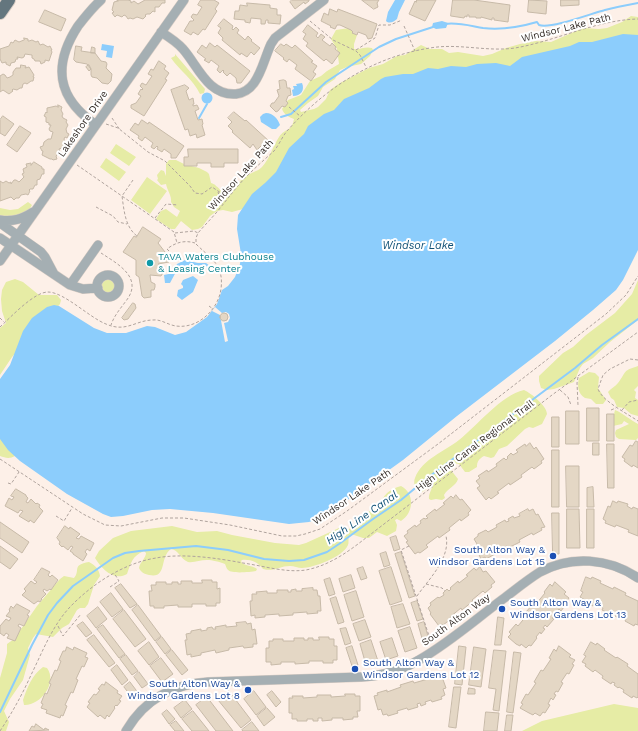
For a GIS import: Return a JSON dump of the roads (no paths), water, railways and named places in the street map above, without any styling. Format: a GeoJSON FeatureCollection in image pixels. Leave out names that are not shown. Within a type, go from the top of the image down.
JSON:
{"type":"FeatureCollection","features":[{"type":"Feature","properties":{"kind":"street"},"geometry":{"type":"LineString","coordinates":[[98,122],[82,114],[70,100],[64,85],[62,70],[64,54],[69,41],[87,14],[101,0]]}},
{"type":"Feature","properties":{"kind":"street","name":"Lakeshore Drive"},"geometry":{"type":"LineString","coordinates":[[0,261],[184,0]]}},
{"type":"Feature","properties":{"kind":"street"},"geometry":{"type":"LineString","coordinates":[[161,32],[182,48],[202,76],[215,88],[226,94],[239,93],[248,89],[255,81],[273,40],[324,0]]}},
{"type":"Feature","properties":{"kind":"street"},"geometry":{"type":"LineString","coordinates":[[0,220],[18,220],[36,210]]}},
{"type":"Feature","properties":{"kind":"street"},"geometry":{"type":"LineString","coordinates":[[0,223],[42,254],[50,269],[56,276]]}},
{"type":"Feature","properties":{"kind":"street"},"geometry":{"type":"LineString","coordinates":[[0,238],[70,285],[83,289],[98,288]]}},
{"type":"Feature","properties":{"kind":"street"},"geometry":{"type":"LineString","coordinates":[[70,285],[97,247]]}},
{"type":"Feature","properties":{"kind":"street","name":"South Alton Way"},"geometry":{"type":"LineString","coordinates":[[126,731],[137,715],[151,702],[165,693],[184,685],[208,682],[370,677],[406,666],[435,650],[533,576],[553,566],[572,561],[597,562],[620,568],[638,578]]}},
{"type":"Feature","properties":{"kind":"water"},"geometry":{"type":"Polygon","coordinates":[[[395,0],[405,0],[397,19],[393,22],[386,21],[388,12],[395,0]]]}},
{"type":"Feature","properties":{"kind":"water"},"geometry":{"type":"Polygon","coordinates":[[[442,21],[448,23],[446,28],[436,29],[432,27],[433,23],[442,21]]]}},
{"type":"Feature","properties":{"kind":"water","name":"Windsor Lake"},"geometry":{"type":"Polygon","coordinates":[[[623,34],[638,35],[638,250],[623,280],[616,290],[555,341],[457,416],[403,460],[335,509],[318,519],[309,522],[289,524],[213,513],[170,509],[152,510],[111,517],[67,494],[20,461],[8,450],[0,439],[0,379],[10,365],[23,331],[32,318],[47,307],[54,305],[59,306],[94,328],[107,333],[126,333],[147,326],[155,327],[175,335],[186,332],[207,317],[217,304],[222,290],[228,286],[235,277],[240,264],[241,254],[237,229],[238,215],[252,194],[276,172],[289,148],[304,134],[308,126],[324,114],[334,110],[344,99],[369,88],[385,77],[413,74],[428,68],[438,69],[451,66],[466,67],[477,64],[496,63],[510,66],[522,57],[570,46],[579,42],[592,42],[623,34]]]}},
{"type":"Feature","properties":{"kind":"water"},"geometry":{"type":"Polygon","coordinates":[[[102,44],[114,46],[112,58],[106,57],[107,51],[101,50],[102,44]]]}},
{"type":"Feature","properties":{"kind":"water"},"geometry":{"type":"Polygon","coordinates":[[[302,83],[302,92],[293,96],[293,86],[297,86],[296,84],[302,83]]]}},
{"type":"Feature","properties":{"kind":"water"},"geometry":{"type":"Polygon","coordinates":[[[207,92],[211,94],[213,98],[211,102],[207,104],[203,102],[201,98],[203,94],[207,92]]]}},
{"type":"Feature","properties":{"kind":"water"},"geometry":{"type":"Polygon","coordinates":[[[266,113],[273,115],[278,121],[280,125],[276,129],[272,129],[261,122],[260,117],[266,113]]]}},
{"type":"Feature","properties":{"kind":"water"},"geometry":{"type":"Polygon","coordinates":[[[185,260],[206,263],[210,266],[209,268],[206,266],[202,268],[201,271],[196,268],[183,266],[177,270],[170,283],[165,283],[164,275],[173,273],[177,264],[185,260]]]}},
{"type":"Feature","properties":{"kind":"water"},"geometry":{"type":"Polygon","coordinates":[[[193,276],[198,280],[193,292],[182,300],[177,296],[178,290],[183,288],[181,284],[183,280],[193,276]]]}},
{"type":"Feature","properties":{"kind":"waterway"},"geometry":{"type":"LineString","coordinates":[[445,24],[459,24],[497,29],[517,27],[537,22],[539,25],[545,26],[638,3]]}},
{"type":"Feature","properties":{"kind":"waterway"},"geometry":{"type":"LineString","coordinates":[[281,117],[291,114],[326,82],[379,47],[396,39],[433,27]]}},
{"type":"Feature","properties":{"kind":"waterway"},"geometry":{"type":"LineString","coordinates":[[199,118],[207,104]]}},
{"type":"Feature","properties":{"kind":"waterway","name":"High Line Canal"},"geometry":{"type":"LineString","coordinates":[[0,712],[48,615],[73,586],[113,558],[125,553],[196,546],[228,550],[264,559],[289,561],[304,560],[327,552],[401,500],[426,479],[638,319]]}},
{"type":"Feature","properties":{"kind":"place","name":"TAVA Waters Clubhouse & Leasing Center"},"geometry":{"type":"Point","coordinates":[150,263]}},
{"type":"Feature","properties":{"kind":"place","name":"South Alton Way & Windsor Gardens Lot 15"},"geometry":{"type":"Point","coordinates":[553,556]}},
{"type":"Feature","properties":{"kind":"place","name":"South Alton Way & Windsor Gardens Lot 13"},"geometry":{"type":"Point","coordinates":[502,609]}},
{"type":"Feature","properties":{"kind":"place","name":"South Alton Way & Windsor Gardens Lot 12"},"geometry":{"type":"Point","coordinates":[355,669]}},
{"type":"Feature","properties":{"kind":"place","name":"South Alton Way & Windsor Gardens Lot 8"},"geometry":{"type":"Point","coordinates":[248,690]}}]}
